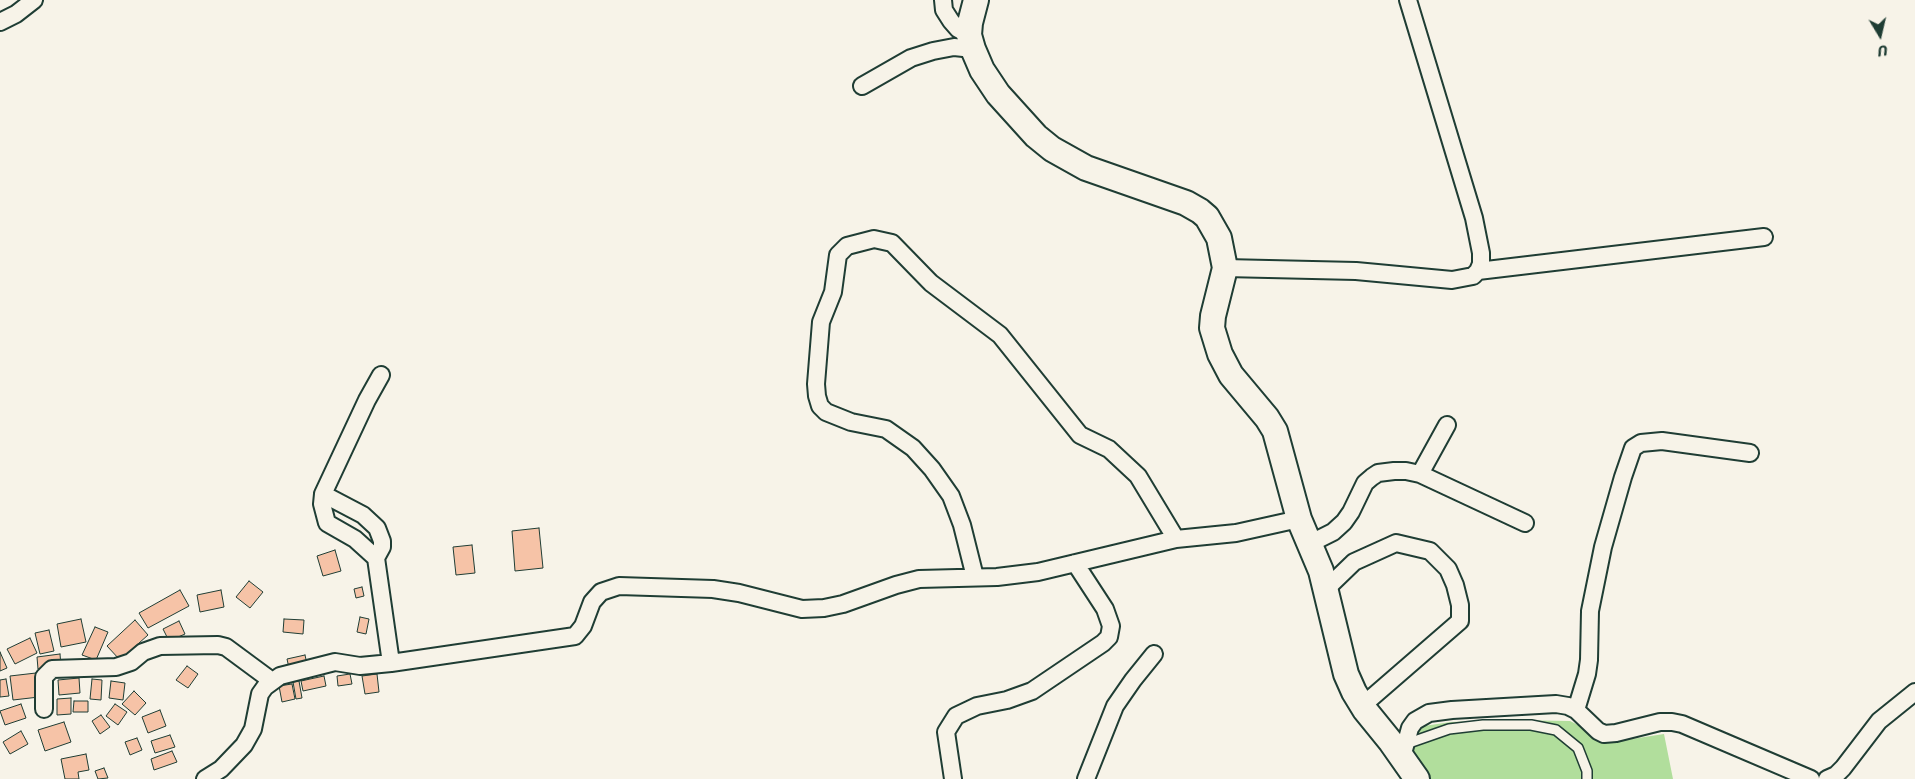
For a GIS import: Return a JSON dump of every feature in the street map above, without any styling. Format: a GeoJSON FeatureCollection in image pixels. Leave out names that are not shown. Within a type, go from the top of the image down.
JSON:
{"type":"FeatureCollection","features":[{"type":"Feature","properties":{"kind":"street"},"geometry":{"type":"LineString","coordinates":[[0,22],[16,14],[34,0]]}},
{"type":"Feature","properties":{"kind":"street"},"geometry":{"type":"LineString","coordinates":[[943,0],[944,10],[951,21],[971,42]]}},
{"type":"Feature","properties":{"kind":"street"},"geometry":{"type":"LineString","coordinates":[[976,0],[970,23],[971,42],[982,70],[998,94],[1024,124],[1052,149],[1086,168],[1186,203],[1200,211],[1207,217],[1219,238],[1225,268],[1213,316],[1212,328],[1220,354],[1231,375],[1275,430],[1299,519],[1321,571],[1346,674],[1362,706],[1404,751],[1417,779]]}},
{"type":"Feature","properties":{"kind":"street"},"geometry":{"type":"LineString","coordinates":[[1225,268],[1356,271],[1452,280],[1472,276],[1478,271],[1481,264],[1481,252],[1474,218],[1408,0]]}},
{"type":"Feature","properties":{"kind":"street"},"geometry":{"type":"LineString","coordinates":[[862,86],[911,58],[971,42]]}},
{"type":"Feature","properties":{"kind":"street"},"geometry":{"type":"LineString","coordinates":[[1478,271],[1764,237]]}},
{"type":"Feature","properties":{"kind":"street"},"geometry":{"type":"LineString","coordinates":[[975,577],[962,525],[951,496],[920,455],[886,429],[850,422],[826,412],[820,406],[816,384],[821,322],[833,292],[838,256],[847,246],[874,239],[892,243],[931,283],[1000,335],[1080,435],[1109,449],[1138,476],[1176,539]]}},
{"type":"Feature","properties":{"kind":"street"},"geometry":{"type":"LineString","coordinates":[[381,376],[367,400],[324,494],[322,504],[327,523],[355,539],[369,549],[376,558],[391,664]]}},
{"type":"Feature","properties":{"kind":"street"},"geometry":{"type":"LineString","coordinates":[[1420,474],[1447,425]]}},
{"type":"Feature","properties":{"kind":"street"},"geometry":{"type":"LineString","coordinates":[[1576,710],[1587,674],[1590,611],[1603,547],[1622,477],[1633,448],[1647,441],[1662,440],[1750,453]]}},
{"type":"Feature","properties":{"kind":"street"},"geometry":{"type":"LineString","coordinates":[[1309,544],[1333,532],[1344,522],[1365,483],[1378,473],[1394,471],[1420,474],[1525,523]]}},
{"type":"Feature","properties":{"kind":"street"},"geometry":{"type":"LineString","coordinates":[[324,494],[363,515],[377,528],[382,546],[376,558]]}},
{"type":"Feature","properties":{"kind":"street"},"geometry":{"type":"LineString","coordinates":[[205,779],[222,769],[244,745],[253,729],[260,694],[265,687],[280,676],[335,662],[360,666],[391,664],[575,636],[583,626],[592,602],[601,592],[619,586],[713,589],[739,593],[802,609],[824,608],[844,604],[896,585],[919,579],[997,577],[1031,573],[1176,539],[1236,532],[1299,519]]}},
{"type":"Feature","properties":{"kind":"street"},"geometry":{"type":"LineString","coordinates":[[1325,590],[1354,562],[1396,543],[1430,551],[1448,569],[1454,585],[1460,605],[1460,621],[1362,706]]}},
{"type":"Feature","properties":{"kind":"street"},"geometry":{"type":"LineString","coordinates":[[953,779],[946,732],[956,716],[977,706],[1007,700],[1032,691],[1109,637],[1111,626],[1105,609],[1075,563]]}},
{"type":"Feature","properties":{"kind":"street"},"geometry":{"type":"LineString","coordinates":[[44,709],[44,676],[52,669],[116,667],[131,662],[143,652],[160,646],[218,645],[226,647],[272,681]]}},
{"type":"Feature","properties":{"kind":"street"},"geometry":{"type":"LineString","coordinates":[[1086,779],[1115,706],[1154,654]]}},
{"type":"Feature","properties":{"kind":"street"},"geometry":{"type":"LineString","coordinates":[[1837,778],[1879,722],[1915,692]]}},
{"type":"Feature","properties":{"kind":"street"},"geometry":{"type":"LineString","coordinates":[[1404,751],[1410,728],[1415,721],[1430,714],[1544,704],[1568,706],[1576,710],[1598,731],[1604,734],[1616,733],[1660,722],[1682,724],[1811,779]]}},
{"type":"Feature","properties":{"kind":"lane"},"geometry":{"type":"LineString","coordinates":[[1404,751],[1449,729],[1483,725],[1531,725],[1556,730],[1578,748],[1587,771],[1587,779]]}},
{"type":"Feature","properties":{"kind":"green space"},"geometry":{"type":"Polygon","coordinates":[[[1510,720],[1570,721],[1612,742],[1664,734],[1673,779],[1424,779],[1411,747],[1417,727],[1451,722],[1510,720]]]}},
{"type":"Feature","properties":{"kind":"building"},"geometry":{"type":"Polygon","coordinates":[[[539,528],[543,568],[515,571],[512,531],[539,528]]]}},
{"type":"Feature","properties":{"kind":"building"},"geometry":{"type":"Polygon","coordinates":[[[472,545],[475,573],[456,575],[453,547],[472,545]]]}},
{"type":"Feature","properties":{"kind":"building"},"geometry":{"type":"Polygon","coordinates":[[[335,550],[341,571],[323,576],[317,556],[335,550]]]}},
{"type":"Feature","properties":{"kind":"building"},"geometry":{"type":"Polygon","coordinates":[[[249,581],[263,592],[250,608],[236,597],[249,581]]]}},
{"type":"Feature","properties":{"kind":"building"},"geometry":{"type":"Polygon","coordinates":[[[362,587],[364,596],[356,598],[354,589],[362,587]]]}},
{"type":"Feature","properties":{"kind":"building"},"geometry":{"type":"Polygon","coordinates":[[[180,590],[189,606],[148,628],[139,613],[180,590]]]}},
{"type":"Feature","properties":{"kind":"building"},"geometry":{"type":"Polygon","coordinates":[[[221,590],[224,607],[200,612],[197,595],[221,590]]]}},
{"type":"Feature","properties":{"kind":"building"},"geometry":{"type":"Polygon","coordinates":[[[360,617],[369,619],[366,634],[357,632],[360,617]]]}},
{"type":"Feature","properties":{"kind":"building"},"geometry":{"type":"Polygon","coordinates":[[[81,619],[86,642],[61,647],[57,624],[81,619]]]}},
{"type":"Feature","properties":{"kind":"building"},"geometry":{"type":"Polygon","coordinates":[[[284,619],[304,620],[303,634],[283,632],[284,619]]]}},
{"type":"Feature","properties":{"kind":"building"},"geometry":{"type":"Polygon","coordinates":[[[135,620],[148,635],[120,660],[107,646],[135,620]]]}},
{"type":"Feature","properties":{"kind":"building"},"geometry":{"type":"Polygon","coordinates":[[[179,621],[185,634],[169,641],[163,629],[179,621]]]}},
{"type":"Feature","properties":{"kind":"building"},"geometry":{"type":"Polygon","coordinates":[[[95,627],[108,632],[96,660],[82,655],[95,627]]]}},
{"type":"Feature","properties":{"kind":"building"},"geometry":{"type":"Polygon","coordinates":[[[49,630],[54,651],[40,654],[35,633],[49,630]]]}},
{"type":"Feature","properties":{"kind":"building"},"geometry":{"type":"Polygon","coordinates":[[[30,638],[37,653],[15,664],[7,649],[30,638]]]}},
{"type":"Feature","properties":{"kind":"building"},"geometry":{"type":"Polygon","coordinates":[[[0,652],[7,668],[0,671],[0,652]]]}},
{"type":"Feature","properties":{"kind":"building"},"geometry":{"type":"Polygon","coordinates":[[[60,654],[61,666],[38,669],[37,657],[60,654]]]}},
{"type":"Feature","properties":{"kind":"building"},"geometry":{"type":"Polygon","coordinates":[[[305,655],[307,664],[289,668],[287,659],[305,655]]]}},
{"type":"Feature","properties":{"kind":"building"},"geometry":{"type":"Polygon","coordinates":[[[187,666],[198,674],[188,688],[176,680],[187,666]]]}},
{"type":"Feature","properties":{"kind":"building"},"geometry":{"type":"Polygon","coordinates":[[[36,673],[39,697],[13,700],[10,676],[36,673]]]}},
{"type":"Feature","properties":{"kind":"building"},"geometry":{"type":"Polygon","coordinates":[[[350,674],[352,684],[338,686],[337,676],[350,674]]]}},
{"type":"Feature","properties":{"kind":"building"},"geometry":{"type":"Polygon","coordinates":[[[377,674],[379,692],[365,694],[362,676],[377,674]]]}},
{"type":"Feature","properties":{"kind":"building"},"geometry":{"type":"Polygon","coordinates":[[[324,676],[326,686],[303,691],[301,681],[324,676]]]}},
{"type":"Feature","properties":{"kind":"building"},"geometry":{"type":"Polygon","coordinates":[[[79,678],[80,693],[59,695],[58,680],[79,678]]]}},
{"type":"Feature","properties":{"kind":"building"},"geometry":{"type":"Polygon","coordinates":[[[6,679],[9,696],[0,697],[0,680],[6,679]]]}},
{"type":"Feature","properties":{"kind":"building"},"geometry":{"type":"Polygon","coordinates":[[[92,679],[102,680],[101,700],[90,699],[92,679]]]}},
{"type":"Feature","properties":{"kind":"building"},"geometry":{"type":"Polygon","coordinates":[[[111,681],[125,683],[123,700],[109,698],[111,681]]]}},
{"type":"Feature","properties":{"kind":"building"},"geometry":{"type":"Polygon","coordinates":[[[299,681],[302,698],[296,699],[293,682],[299,681]]]}},
{"type":"Feature","properties":{"kind":"building"},"geometry":{"type":"Polygon","coordinates":[[[292,684],[295,699],[282,702],[279,686],[292,684]]]}},
{"type":"Feature","properties":{"kind":"building"},"geometry":{"type":"Polygon","coordinates":[[[134,691],[146,703],[135,715],[122,704],[134,691]]]}},
{"type":"Feature","properties":{"kind":"building"},"geometry":{"type":"Polygon","coordinates":[[[71,698],[71,714],[57,715],[57,699],[71,698]]]}},
{"type":"Feature","properties":{"kind":"building"},"geometry":{"type":"Polygon","coordinates":[[[74,701],[88,701],[88,712],[73,712],[74,701]]]}},
{"type":"Feature","properties":{"kind":"building"},"geometry":{"type":"Polygon","coordinates":[[[21,704],[26,718],[5,725],[0,711],[21,704]]]}},
{"type":"Feature","properties":{"kind":"building"},"geometry":{"type":"Polygon","coordinates":[[[115,704],[127,712],[118,725],[106,716],[115,704]]]}},
{"type":"Feature","properties":{"kind":"building"},"geometry":{"type":"Polygon","coordinates":[[[160,710],[166,726],[148,733],[142,717],[160,710]]]}},
{"type":"Feature","properties":{"kind":"building"},"geometry":{"type":"Polygon","coordinates":[[[101,715],[110,727],[100,734],[92,721],[101,715]]]}},
{"type":"Feature","properties":{"kind":"building"},"geometry":{"type":"Polygon","coordinates":[[[64,722],[71,742],[45,751],[38,730],[64,722]]]}},
{"type":"Feature","properties":{"kind":"building"},"geometry":{"type":"Polygon","coordinates":[[[21,731],[28,744],[10,754],[3,742],[21,731]]]}},
{"type":"Feature","properties":{"kind":"building"},"geometry":{"type":"Polygon","coordinates":[[[170,735],[175,747],[155,753],[151,741],[170,735]]]}},
{"type":"Feature","properties":{"kind":"building"},"geometry":{"type":"Polygon","coordinates":[[[137,738],[142,750],[130,755],[125,742],[137,738]]]}},
{"type":"Feature","properties":{"kind":"building"},"geometry":{"type":"Polygon","coordinates":[[[172,751],[177,762],[154,770],[151,759],[172,751]]]}},
{"type":"Feature","properties":{"kind":"building"},"geometry":{"type":"Polygon","coordinates":[[[86,754],[89,770],[78,772],[79,779],[65,779],[61,759],[86,754]]]}},
{"type":"Feature","properties":{"kind":"building"},"geometry":{"type":"Polygon","coordinates":[[[104,768],[108,778],[98,779],[95,771],[104,768]]]}}]}
